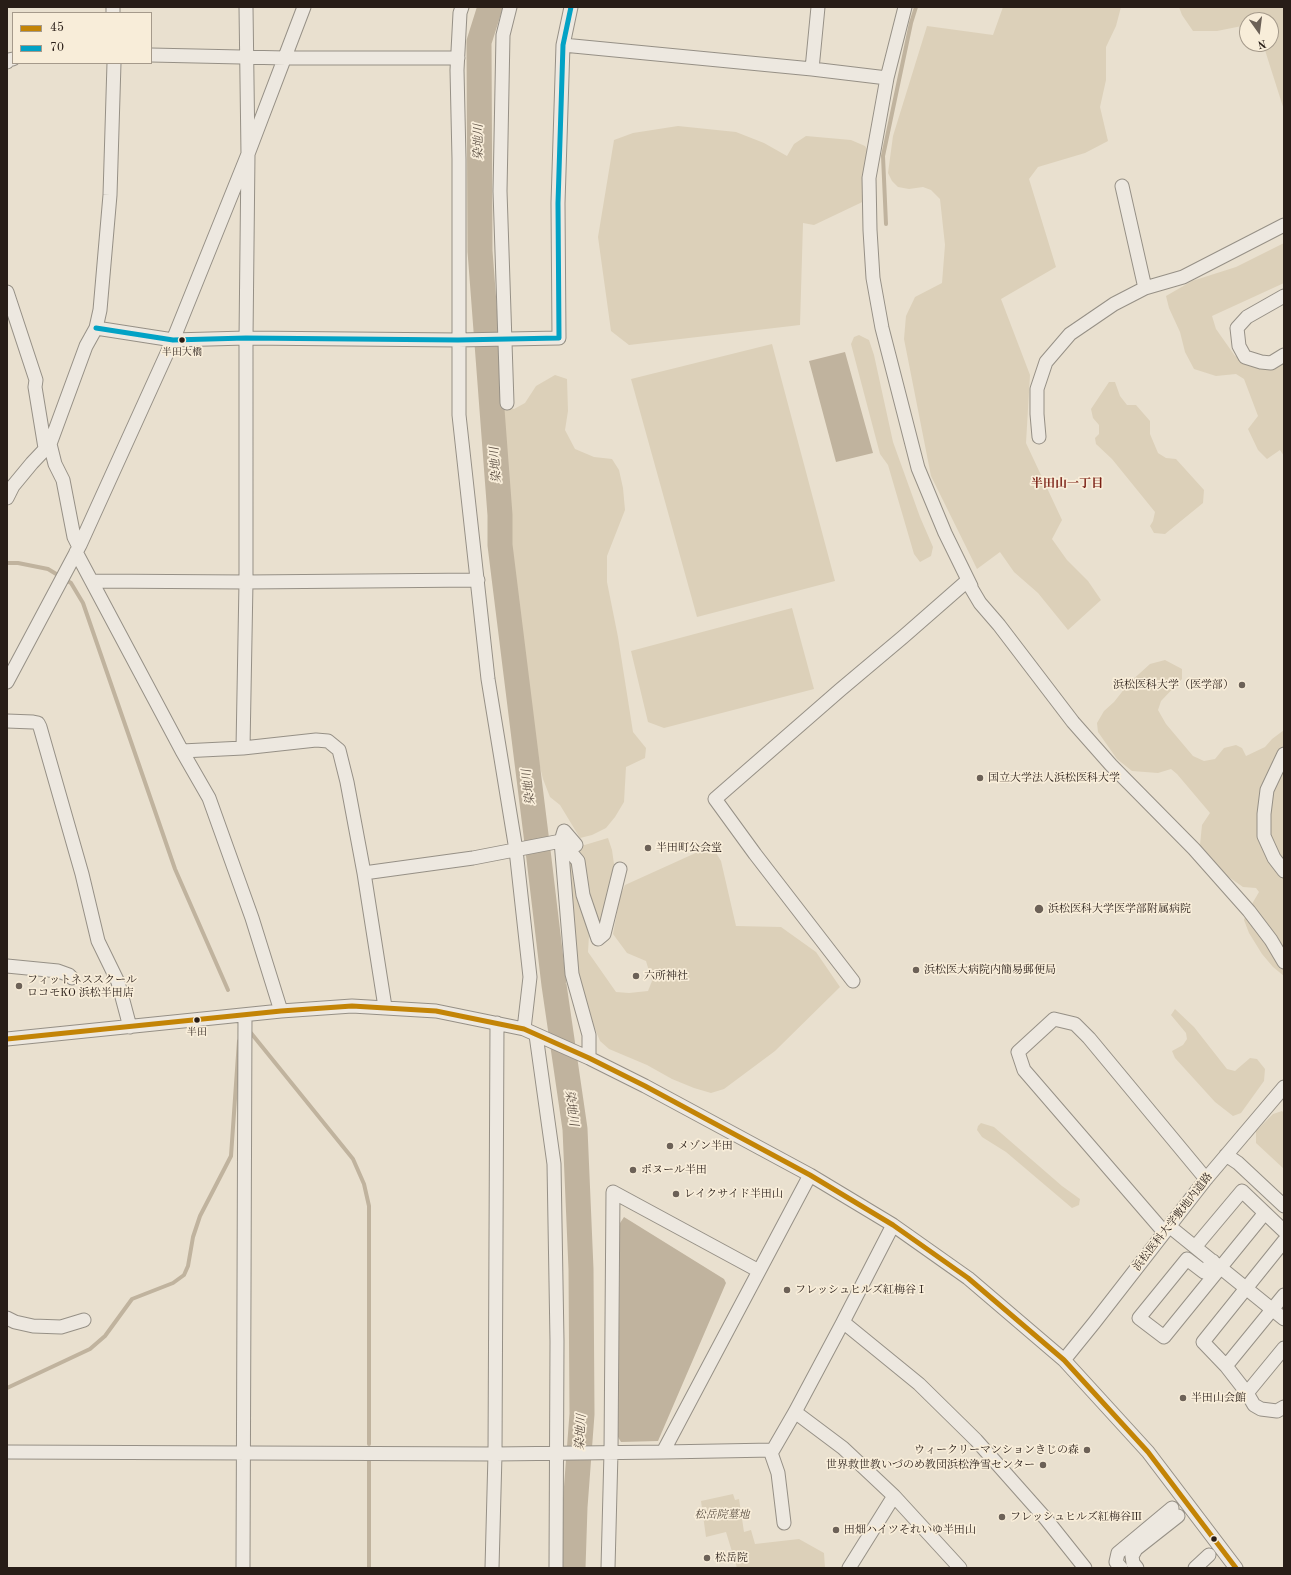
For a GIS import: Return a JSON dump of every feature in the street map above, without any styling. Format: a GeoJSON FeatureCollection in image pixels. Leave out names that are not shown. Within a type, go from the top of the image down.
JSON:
{"type":"FeatureCollection","features":[{"type":"Feature","properties":{"kind":"street"},"geometry":{"type":"LineString","coordinates":[[243,748],[246,582],[248,154],[246,7]]}},
{"type":"Feature","properties":{"kind":"street"},"geometry":{"type":"LineString","coordinates":[[7,682],[78,550],[173,340],[286,58],[304,7]]}},
{"type":"Feature","properties":{"kind":"street"},"geometry":{"type":"LineString","coordinates":[[462,7],[460,13],[458,58],[459,415],[488,679],[519,849],[530,977],[524,1029]]}},
{"type":"Feature","properties":{"kind":"street"},"geometry":{"type":"LineString","coordinates":[[507,403],[500,191],[502,35],[510,7]]}},
{"type":"Feature","properties":{"kind":"street"},"geometry":{"type":"LineString","coordinates":[[96,328],[173,340],[246,338],[458,340],[559,338],[558,203],[563,45],[570,7]]}},
{"type":"Feature","properties":{"kind":"street"},"geometry":{"type":"LineString","coordinates":[[812,69],[818,7]]}},
{"type":"Feature","properties":{"kind":"street"},"geometry":{"type":"LineString","coordinates":[[906,7],[887,78],[869,178],[873,278],[882,328],[918,468],[945,533],[970,586],[967,581]]}},
{"type":"Feature","properties":{"kind":"street"},"geometry":{"type":"LineString","coordinates":[[563,45],[812,69],[887,78]]}},
{"type":"Feature","properties":{"kind":"street"},"geometry":{"type":"LineString","coordinates":[[152,55],[286,58],[458,58]]}},
{"type":"Feature","properties":{"kind":"street"},"geometry":{"type":"LineString","coordinates":[[7,498],[13,486],[47,446],[86,346],[96,328],[100,310],[110,195],[114,64]]}},
{"type":"Feature","properties":{"kind":"street"},"geometry":{"type":"LineString","coordinates":[[1122,186],[1145,288]]}},
{"type":"Feature","properties":{"kind":"street"},"geometry":{"type":"LineString","coordinates":[[1040,437],[1037,414],[1037,389],[1046,362],[1070,334],[1114,304],[1145,288],[1183,278],[1284,226]]}},
{"type":"Feature","properties":{"kind":"street"},"geometry":{"type":"LineString","coordinates":[[7,292],[36,380],[35,387],[47,446],[63,480],[78,550],[92,581],[182,751],[209,798],[252,918],[281,1011]]}},
{"type":"Feature","properties":{"kind":"street"},"geometry":{"type":"LineString","coordinates":[[1284,296],[1246,317],[1237,328],[1239,346],[1246,357],[1260,362],[1271,362],[1284,355]]}},
{"type":"Feature","properties":{"kind":"street"},"geometry":{"type":"LineString","coordinates":[[92,581],[246,582],[478,580]]}},
{"type":"Feature","properties":{"kind":"street"},"geometry":{"type":"LineString","coordinates":[[967,581],[980,603],[999,625],[1073,722],[1111,765],[1194,849],[1249,911],[1271,940],[1284,962]]}},
{"type":"Feature","properties":{"kind":"street"},"geometry":{"type":"LineString","coordinates":[[853,981],[755,854],[715,799],[967,581]]}},
{"type":"Feature","properties":{"kind":"street"},"geometry":{"type":"LineString","coordinates":[[7,721],[33,722],[38,723],[40,727],[80,866],[98,941],[118,982],[130,1027]]}},
{"type":"Feature","properties":{"kind":"street"},"geometry":{"type":"LineString","coordinates":[[182,751],[243,748],[316,740],[328,741],[339,750],[347,782],[364,873],[385,1007]]}},
{"type":"Feature","properties":{"kind":"street"},"geometry":{"type":"LineString","coordinates":[[1284,754],[1267,790],[1264,814],[1264,836],[1274,858],[1284,871]]}},
{"type":"Feature","properties":{"kind":"street"},"geometry":{"type":"LineString","coordinates":[[576,845],[564,831],[558,842],[572,974],[590,1035],[589,1058]]}},
{"type":"Feature","properties":{"kind":"street"},"geometry":{"type":"LineString","coordinates":[[364,873],[473,858],[558,842]]}},
{"type":"Feature","properties":{"kind":"street"},"geometry":{"type":"LineString","coordinates":[[558,842],[578,861],[583,895],[598,939],[604,934],[620,869]]}},
{"type":"Feature","properties":{"kind":"street"},"geometry":{"type":"LineString","coordinates":[[7,966],[58,971],[70,975],[72,978]]}},
{"type":"Feature","properties":{"kind":"street"},"geometry":{"type":"LineString","coordinates":[[7,1039],[281,1011],[352,1006],[436,1011],[524,1029],[589,1058],[645,1086],[810,1175],[893,1225],[968,1278],[1064,1360],[1148,1452],[1236,1568]]}},
{"type":"Feature","properties":{"kind":"street"},"geometry":{"type":"LineString","coordinates":[[243,1568],[245,1015]]}},
{"type":"Feature","properties":{"kind":"street"},"geometry":{"type":"LineString","coordinates":[[1206,1179],[1089,1038],[1075,1024],[1054,1019],[1018,1052],[1024,1070],[1166,1229],[1195,1247],[1284,1319]]}},
{"type":"Feature","properties":{"kind":"street"},"geometry":{"type":"LineString","coordinates":[[492,1568],[495,1454],[497,1023]]}},
{"type":"Feature","properties":{"kind":"street"},"geometry":{"type":"LineString","coordinates":[[542,1038],[554,1164],[561,1452],[556,1568]]}},
{"type":"Feature","properties":{"kind":"street","name":"浜松医科大学敷地内道路"},"geometry":{"type":"LineString","coordinates":[[1064,1360],[1206,1179],[1284,1087]]}},
{"type":"Feature","properties":{"kind":"street"},"geometry":{"type":"LineString","coordinates":[[1226,1155],[1238,1163],[1284,1206]]}},
{"type":"Feature","properties":{"kind":"street"},"geometry":{"type":"LineString","coordinates":[[662,1452],[810,1175]]}},
{"type":"Feature","properties":{"kind":"street"},"geometry":{"type":"LineString","coordinates":[[1195,1247],[1242,1191],[1264,1214],[1284,1231]]}},
{"type":"Feature","properties":{"kind":"street"},"geometry":{"type":"LineString","coordinates":[[608,1568],[614,1192],[759,1271]]}},
{"type":"Feature","properties":{"kind":"street"},"geometry":{"type":"LineString","coordinates":[[1217,1265],[1204,1272],[1187,1259],[1139,1318],[1164,1337],[1217,1265],[1264,1214]]}},
{"type":"Feature","properties":{"kind":"street"},"geometry":{"type":"LineString","coordinates":[[7,1452],[495,1454],[773,1450],[796,1412],[893,1225]]}},
{"type":"Feature","properties":{"kind":"street"},"geometry":{"type":"LineString","coordinates":[[1284,1241],[1203,1342],[1226,1366],[1247,1393],[1254,1405],[1261,1409],[1277,1411],[1284,1407]]}},
{"type":"Feature","properties":{"kind":"street"},"geometry":{"type":"LineString","coordinates":[[1226,1366],[1284,1295]]}},
{"type":"Feature","properties":{"kind":"street"},"geometry":{"type":"LineString","coordinates":[[7,1318],[15,1322],[33,1326],[61,1327],[84,1320]]}},
{"type":"Feature","properties":{"kind":"street"},"geometry":{"type":"LineString","coordinates":[[843,1322],[919,1384],[976,1440],[1046,1519],[1085,1568]]}},
{"type":"Feature","properties":{"kind":"street"},"geometry":{"type":"LineString","coordinates":[[1247,1393],[1284,1348]]}},
{"type":"Feature","properties":{"kind":"street"},"geometry":{"type":"LineString","coordinates":[[796,1412],[843,1448],[894,1496],[960,1568]]}},
{"type":"Feature","properties":{"kind":"street"},"geometry":{"type":"LineString","coordinates":[[770,1450],[778,1473],[784,1523]]}},
{"type":"Feature","properties":{"kind":"street"},"geometry":{"type":"LineString","coordinates":[[849,1568],[894,1496]]}},
{"type":"Feature","properties":{"kind":"street"},"geometry":{"type":"LineString","coordinates":[[1122,1568],[1116,1562],[1118,1553],[1175,1512],[1136,1549],[1132,1556],[1133,1563],[1137,1568]]}},
{"type":"Feature","properties":{"kind":"street"},"geometry":{"type":"LineString","coordinates":[[1195,1568],[1210,1555]]}},
{"type":"Feature","properties":{"kind":"green space"},"geometry":{"type":"Polygon","coordinates":[[[1003,7],[1121,7],[1116,26],[1106,47],[1106,80],[1100,107],[1108,141],[1085,153],[1038,167],[1029,179],[1056,267],[1001,299],[1030,375],[1026,443],[1062,520],[1052,539],[1067,560],[1088,581],[1101,600],[1068,630],[1038,593],[1014,572],[1000,552],[977,569],[931,476],[904,339],[906,316],[915,297],[942,283],[945,245],[940,199],[931,190],[923,187],[909,189],[898,187],[892,181],[888,173],[893,136],[927,26],[993,35],[1003,7]]]}},
{"type":"Feature","properties":{"kind":"green space"},"geometry":{"type":"Polygon","coordinates":[[[1179,7],[1284,7],[1284,110],[1266,52],[1279,52],[1279,12],[1239,12],[1239,27],[1217,31],[1193,31],[1182,15],[1179,7]]]}},
{"type":"Feature","properties":{"kind":"green space"},"geometry":{"type":"Polygon","coordinates":[[[678,126],[736,132],[764,143],[787,156],[794,144],[806,136],[851,140],[865,146],[873,158],[876,181],[875,196],[814,225],[803,223],[800,325],[629,345],[611,331],[598,237],[614,140],[633,133],[678,126]]]}},
{"type":"Feature","properties":{"kind":"green space"},"geometry":{"type":"Polygon","coordinates":[[[1284,243],[1284,283],[1212,316],[1216,329],[1235,356],[1262,365],[1284,354],[1284,456],[1280,450],[1267,459],[1258,450],[1248,429],[1258,416],[1244,379],[1236,374],[1216,376],[1194,369],[1185,352],[1180,332],[1169,308],[1166,296],[1192,281],[1236,267],[1284,243]]]}},
{"type":"Feature","properties":{"kind":"green space"},"geometry":{"type":"Polygon","coordinates":[[[859,335],[869,340],[874,355],[893,442],[920,517],[933,547],[931,556],[920,562],[914,554],[888,465],[880,454],[851,344],[854,337],[859,335]]]}},
{"type":"Feature","properties":{"kind":"green space"},"geometry":{"type":"Polygon","coordinates":[[[772,344],[835,581],[697,617],[631,379],[772,344]]]}},
{"type":"Feature","properties":{"kind":"green space"},"geometry":{"type":"Polygon","coordinates":[[[555,375],[567,379],[568,411],[565,430],[575,449],[594,457],[612,459],[619,470],[623,488],[625,510],[607,556],[607,582],[618,637],[633,732],[646,748],[645,758],[626,767],[624,802],[615,817],[606,828],[592,835],[580,838],[560,805],[550,797],[543,779],[530,727],[517,645],[505,545],[506,509],[499,440],[498,414],[506,408],[514,409],[525,403],[536,386],[555,375]]]}},
{"type":"Feature","properties":{"kind":"green space"},"geometry":{"type":"Polygon","coordinates":[[[1109,382],[1115,382],[1120,396],[1127,405],[1136,405],[1150,421],[1150,434],[1158,453],[1166,458],[1176,459],[1204,490],[1203,503],[1165,534],[1154,533],[1150,526],[1155,512],[1112,459],[1096,444],[1095,438],[1099,434],[1099,425],[1093,418],[1091,409],[1109,382]]]}},
{"type":"Feature","properties":{"kind":"green space"},"geometry":{"type":"Polygon","coordinates":[[[792,608],[814,689],[664,728],[648,722],[631,651],[792,608]]]}},
{"type":"Feature","properties":{"kind":"green space"},"geometry":{"type":"Polygon","coordinates":[[[1165,660],[1182,669],[1182,679],[1161,701],[1158,710],[1166,724],[1193,756],[1204,761],[1215,759],[1224,748],[1236,745],[1242,748],[1246,756],[1265,747],[1272,739],[1284,730],[1284,976],[1273,967],[1262,954],[1249,933],[1244,920],[1259,892],[1256,888],[1243,887],[1223,873],[1210,860],[1200,845],[1202,825],[1210,813],[1171,769],[1158,773],[1132,771],[1117,759],[1098,732],[1097,723],[1104,711],[1114,702],[1129,683],[1150,664],[1165,660]]]}},
{"type":"Feature","properties":{"kind":"green space"},"geometry":{"type":"Polygon","coordinates":[[[608,838],[614,864],[611,894],[600,934],[578,855],[578,847],[608,838]]]}},
{"type":"Feature","properties":{"kind":"green space"},"geometry":{"type":"Polygon","coordinates":[[[565,851],[575,865],[589,936],[588,952],[616,992],[629,993],[648,991],[652,981],[646,961],[627,953],[613,934],[620,896],[625,885],[700,851],[715,851],[721,861],[736,926],[781,927],[816,952],[840,987],[775,1051],[724,1089],[711,1093],[672,1079],[647,1065],[609,1049],[600,1041],[588,1012],[576,975],[565,851]]]}},
{"type":"Feature","properties":{"kind":"green space"},"geometry":{"type":"Polygon","coordinates":[[[1175,1009],[1194,1027],[1227,1069],[1235,1071],[1250,1058],[1257,1059],[1265,1069],[1264,1081],[1241,1113],[1233,1116],[1215,1102],[1175,1058],[1172,1051],[1183,1045],[1187,1039],[1186,1033],[1171,1015],[1175,1009]]]}},
{"type":"Feature","properties":{"kind":"green space"},"geometry":{"type":"Polygon","coordinates":[[[1282,1111],[1284,1113],[1284,1169],[1256,1143],[1256,1131],[1273,1114],[1282,1111]]]}},
{"type":"Feature","properties":{"kind":"green space"},"geometry":{"type":"Polygon","coordinates":[[[981,1123],[994,1127],[1062,1186],[1080,1199],[1079,1205],[1072,1208],[1006,1152],[982,1137],[977,1130],[981,1123]]]}},
{"type":"Feature","properties":{"kind":"green space","name":"松岳院墓地"},"geometry":{"type":"Polygon","coordinates":[[[733,1494],[735,1500],[739,1499],[744,1532],[751,1530],[755,1544],[799,1539],[824,1553],[825,1568],[737,1568],[726,1532],[706,1537],[701,1501],[733,1494]]]}},
{"type":"Feature","properties":{"kind":"shaded area"},"geometry":{"type":"Polygon","coordinates":[[[845,352],[873,453],[836,462],[809,361],[845,352]]]}},
{"type":"Feature","properties":{"kind":"shaded area"},"geometry":{"type":"Polygon","coordinates":[[[624,1217],[724,1279],[726,1283],[658,1441],[621,1442],[618,1437],[620,1223],[624,1217]]]}},
{"type":"Feature","properties":{"kind":"waterway","name":"染地川"},"geometry":{"type":"LineString","coordinates":[[490,7],[479,42],[480,251],[500,515],[500,545],[554,985],[575,1129],[581,1269],[582,1414],[575,1507],[573,1568]]}},
{"type":"Feature","properties":{"kind":"waterway"},"geometry":{"type":"LineString","coordinates":[[886,224],[883,156],[911,23],[916,7]]}},
{"type":"Feature","properties":{"kind":"waterway"},"geometry":{"type":"LineString","coordinates":[[7,563],[18,563],[48,569],[71,583],[83,603],[175,869],[228,990]]}},
{"type":"Feature","properties":{"kind":"waterway"},"geometry":{"type":"LineString","coordinates":[[251,1033],[353,1159],[364,1184],[369,1206],[369,1444]]}},
{"type":"Feature","properties":{"kind":"waterway"},"geometry":{"type":"LineString","coordinates":[[7,1388],[90,1349],[105,1336],[132,1299],[173,1283],[184,1275],[188,1266],[193,1237],[200,1216],[231,1156],[239,1041]]}},
{"type":"Feature","properties":{"kind":"waterway"},"geometry":{"type":"LineString","coordinates":[[369,1461],[369,1568]]}},
{"type":"Feature","properties":{"kind":"transit line","name":"70"},"geometry":{"type":"LineString","coordinates":[[96,328],[173,340],[246,338],[458,340],[559,338],[558,203],[563,45],[571,7]]}},
{"type":"Feature","properties":{"kind":"transit line","name":"45"},"geometry":{"type":"LineString","coordinates":[[7,1039],[281,1011],[352,1006],[436,1011],[524,1029],[589,1058],[645,1086],[810,1175],[893,1225],[968,1278],[1064,1360],[1148,1452],[1236,1568]]}},
{"type":"Feature","properties":{"kind":"place","name":"半田大橋"},"geometry":{"type":"Point","coordinates":[182,340]}},
{"type":"Feature","properties":{"kind":"place","name":"浜松医科大学（医学部）"},"geometry":{"type":"Point","coordinates":[1242,685]}},
{"type":"Feature","properties":{"kind":"place","name":"国立大学法人浜松医科大学"},"geometry":{"type":"Point","coordinates":[980,778]}},
{"type":"Feature","properties":{"kind":"place","name":"半田町公会堂"},"geometry":{"type":"Point","coordinates":[648,848]}},
{"type":"Feature","properties":{"kind":"place","name":"浜松医科大学医学部附属病院"},"geometry":{"type":"Point","coordinates":[1039,909]}},
{"type":"Feature","properties":{"kind":"place","name":"浜松医大病院内簡易郵便局"},"geometry":{"type":"Point","coordinates":[916,970]}},
{"type":"Feature","properties":{"kind":"place","name":"六所神社"},"geometry":{"type":"Point","coordinates":[636,976]}},
{"type":"Feature","properties":{"kind":"place","name":"フィットネススクール ロコモKO 浜松半田店"},"geometry":{"type":"Point","coordinates":[19,986]}},
{"type":"Feature","properties":{"kind":"place","name":"半田"},"geometry":{"type":"Point","coordinates":[197,1020]}},
{"type":"Feature","properties":{"kind":"place","name":"メゾン半田"},"geometry":{"type":"Point","coordinates":[670,1146]}},
{"type":"Feature","properties":{"kind":"place","name":"ポヌール半田"},"geometry":{"type":"Point","coordinates":[633,1170]}},
{"type":"Feature","properties":{"kind":"place","name":"レイクサイド半田山"},"geometry":{"type":"Point","coordinates":[676,1194]}},
{"type":"Feature","properties":{"kind":"place","name":"フレッシュヒルズ紅梅谷Ⅰ"},"geometry":{"type":"Point","coordinates":[787,1290]}},
{"type":"Feature","properties":{"kind":"place","name":"半田山会館"},"geometry":{"type":"Point","coordinates":[1183,1398]}},
{"type":"Feature","properties":{"kind":"place","name":"ウィークリーマンションきじの森"},"geometry":{"type":"Point","coordinates":[1087,1450]}},
{"type":"Feature","properties":{"kind":"place","name":"世界救世教いづのめ教団浜松浄雪センター"},"geometry":{"type":"Point","coordinates":[1043,1465]}},
{"type":"Feature","properties":{"kind":"place","name":"フレッシュヒルズ紅梅谷Ⅲ"},"geometry":{"type":"Point","coordinates":[1002,1517]}},
{"type":"Feature","properties":{"kind":"place","name":"田畑ハイツそれいゆ半田山"},"geometry":{"type":"Point","coordinates":[836,1530]}},
{"type":"Feature","properties":{"kind":"place","name":"松岳院"},"geometry":{"type":"Point","coordinates":[707,1558]}},
{"type":"Feature","properties":{"kind":"district","name":"半田山一丁目"},"geometry":{"type":"Point","coordinates":[1067,484]}}]}
